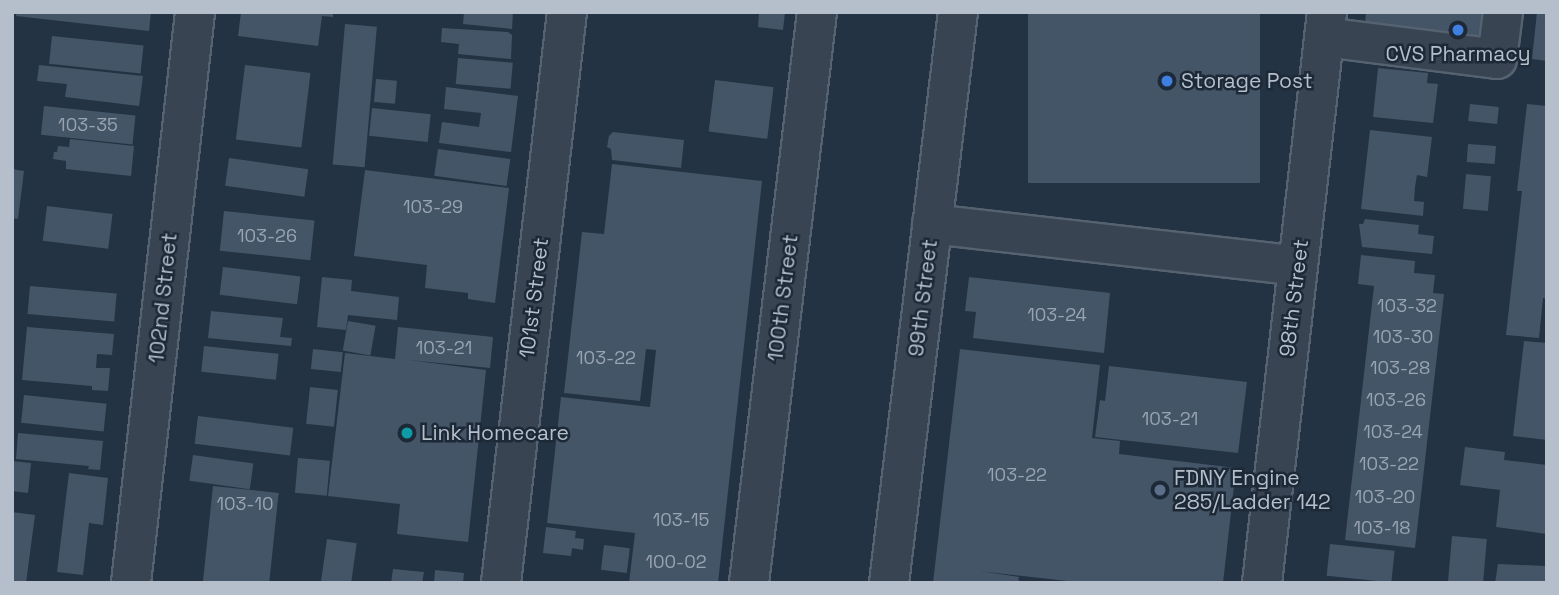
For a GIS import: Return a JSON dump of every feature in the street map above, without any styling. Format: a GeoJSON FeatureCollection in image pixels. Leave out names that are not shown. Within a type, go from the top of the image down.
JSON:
{"type":"FeatureCollection","features":[{"type":"Feature","properties":{"kind":"street","name":"102nd Street"},"geometry":{"type":"LineString","coordinates":[[131,583],[195,12]]}},
{"type":"Feature","properties":{"kind":"street","name":"101st Street"},"geometry":{"type":"LineString","coordinates":[[501,583],[567,12]]}},
{"type":"Feature","properties":{"kind":"street","name":"100th Street"},"geometry":{"type":"LineString","coordinates":[[749,583],[817,12]]}},
{"type":"Feature","properties":{"kind":"street","name":"99th Street"},"geometry":{"type":"LineString","coordinates":[[889,583],[958,12]]}},
{"type":"Feature","properties":{"kind":"street"},"geometry":{"type":"LineString","coordinates":[[1325,25],[1497,59],[1503,12]]}},
{"type":"Feature","properties":{"kind":"street","name":"98th Street"},"geometry":{"type":"LineString","coordinates":[[1262,583],[1325,25]]}},
{"type":"Feature","properties":{"kind":"street"},"geometry":{"type":"LineString","coordinates":[[932,224],[1298,266]]}},
{"type":"Feature","properties":{"kind":"building"},"geometry":{"type":"Polygon","coordinates":[[[17,12],[151,12],[149,31],[16,16],[17,12]]]}},
{"type":"Feature","properties":{"kind":"building"},"geometry":{"type":"Polygon","coordinates":[[[241,12],[333,12],[333,17],[322,16],[318,46],[238,36],[241,12]]]}},
{"type":"Feature","properties":{"kind":"building"},"geometry":{"type":"Polygon","coordinates":[[[464,12],[513,12],[512,29],[463,24],[464,12]]]}},
{"type":"Feature","properties":{"kind":"building"},"geometry":{"type":"Polygon","coordinates":[[[759,12],[785,12],[783,30],[758,27],[759,12]]]}},
{"type":"Feature","properties":{"kind":"building"},"geometry":{"type":"Polygon","coordinates":[[[1028,12],[1260,12],[1260,183],[1028,183],[1028,12]]]}},
{"type":"Feature","properties":{"kind":"building","name":"CVS Pharmacy"},"geometry":{"type":"Polygon","coordinates":[[[1366,12],[1491,12],[1489,37],[1365,23],[1366,12]]]}},
{"type":"Feature","properties":{"kind":"building"},"geometry":{"type":"Polygon","coordinates":[[[1537,12],[1547,12],[1547,61],[1532,59],[1537,12]]]}},
{"type":"Feature","properties":{"kind":"building"},"geometry":{"type":"Polygon","coordinates":[[[345,24],[377,27],[365,167],[333,164],[345,24]]]}},
{"type":"Feature","properties":{"kind":"building"},"geometry":{"type":"Polygon","coordinates":[[[442,28],[508,32],[512,35],[511,59],[458,54],[459,44],[441,42],[442,28]]]}},
{"type":"Feature","properties":{"kind":"building"},"geometry":{"type":"Polygon","coordinates":[[[52,36],[143,46],[141,73],[49,64],[52,36]]]}},
{"type":"Feature","properties":{"kind":"building"},"geometry":{"type":"Polygon","coordinates":[[[458,58],[513,63],[511,89],[456,84],[458,58]]]}},
{"type":"Feature","properties":{"kind":"building"},"geometry":{"type":"Polygon","coordinates":[[[39,65],[143,76],[139,106],[65,97],[67,84],[37,81],[39,65]]]}},
{"type":"Feature","properties":{"kind":"building"},"geometry":{"type":"Polygon","coordinates":[[[245,65],[311,73],[301,147],[236,139],[245,65]]]}},
{"type":"Feature","properties":{"kind":"building"},"geometry":{"type":"Polygon","coordinates":[[[1378,68],[1428,73],[1427,83],[1438,84],[1433,123],[1373,117],[1378,68]]]}},
{"type":"Feature","properties":{"kind":"building"},"geometry":{"type":"Polygon","coordinates":[[[376,79],[397,81],[395,104],[374,102],[376,79]]]}},
{"type":"Feature","properties":{"kind":"building"},"geometry":{"type":"Polygon","coordinates":[[[715,80],[774,87],[767,139],[709,132],[715,80]]]}},
{"type":"Feature","properties":{"kind":"building"},"geometry":{"type":"Polygon","coordinates":[[[446,87],[518,96],[511,152],[439,143],[442,122],[479,127],[481,113],[444,109],[446,87]]]}},
{"type":"Feature","properties":{"kind":"building"},"geometry":{"type":"Polygon","coordinates":[[[1470,104],[1499,107],[1497,124],[1468,121],[1470,104]]]}},
{"type":"Feature","properties":{"kind":"building"},"geometry":{"type":"Polygon","coordinates":[[[1527,104],[1547,106],[1547,299],[1543,298],[1539,338],[1506,335],[1522,191],[1517,191],[1527,104]]]}},
{"type":"Feature","properties":{"kind":"building"},"geometry":{"type":"Polygon","coordinates":[[[44,106],[135,116],[132,144],[41,135],[44,106]]]}},
{"type":"Feature","properties":{"kind":"building"},"geometry":{"type":"Polygon","coordinates":[[[372,108],[431,114],[428,142],[369,136],[372,108]]]}},
{"type":"Feature","properties":{"kind":"building"},"geometry":{"type":"Polygon","coordinates":[[[1370,130],[1432,137],[1427,177],[1417,175],[1415,187],[1414,201],[1424,202],[1423,216],[1361,209],[1370,130]]]}},
{"type":"Feature","properties":{"kind":"building"},"geometry":{"type":"Polygon","coordinates":[[[613,132],[684,140],[681,168],[612,160],[611,149],[607,147],[609,136],[613,132]]]}},
{"type":"Feature","properties":{"kind":"building"},"geometry":{"type":"Polygon","coordinates":[[[70,139],[134,146],[131,176],[66,169],[66,161],[53,159],[58,146],[69,147],[70,139]]]}},
{"type":"Feature","properties":{"kind":"building"},"geometry":{"type":"Polygon","coordinates":[[[1468,144],[1496,146],[1495,164],[1467,162],[1468,144]]]}},
{"type":"Feature","properties":{"kind":"building"},"geometry":{"type":"Polygon","coordinates":[[[438,149],[510,159],[507,186],[434,176],[438,149]]]}},
{"type":"Feature","properties":{"kind":"building"},"geometry":{"type":"Polygon","coordinates":[[[229,158],[308,169],[304,197],[225,186],[229,158]]]}},
{"type":"Feature","properties":{"kind":"building"},"geometry":{"type":"Polygon","coordinates":[[[612,164],[762,181],[718,583],[629,583],[635,533],[547,523],[561,397],[650,407],[656,350],[646,349],[640,401],[564,393],[582,232],[604,234],[612,164]]]}},
{"type":"Feature","properties":{"kind":"building"},"geometry":{"type":"Polygon","coordinates":[[[12,169],[24,171],[18,219],[12,218],[12,169]]]}},
{"type":"Feature","properties":{"kind":"building"},"geometry":{"type":"Polygon","coordinates":[[[365,170],[509,188],[495,303],[468,299],[468,293],[425,288],[427,265],[354,256],[365,170]]]}},
{"type":"Feature","properties":{"kind":"building"},"geometry":{"type":"Polygon","coordinates":[[[1466,174],[1491,176],[1488,211],[1463,209],[1466,174]]]}},
{"type":"Feature","properties":{"kind":"building"},"geometry":{"type":"Polygon","coordinates":[[[47,206],[113,214],[108,249],[43,241],[47,206]]]}},
{"type":"Feature","properties":{"kind":"building"},"geometry":{"type":"Polygon","coordinates":[[[224,211],[315,221],[310,260],[220,251],[224,211]]]}},
{"type":"Feature","properties":{"kind":"building"},"geometry":{"type":"Polygon","coordinates":[[[1365,219],[1419,225],[1418,234],[1434,236],[1432,254],[1362,247],[1359,224],[1363,224],[1365,219]]]}},
{"type":"Feature","properties":{"kind":"building"},"geometry":{"type":"Polygon","coordinates":[[[1361,255],[1415,261],[1414,273],[1435,275],[1433,293],[1444,294],[1415,548],[1345,540],[1374,286],[1358,284],[1361,255]]]}},
{"type":"Feature","properties":{"kind":"building"},"geometry":{"type":"Polygon","coordinates":[[[223,267],[300,277],[297,304],[220,295],[223,267]]]}},
{"type":"Feature","properties":{"kind":"building"},"geometry":{"type":"Polygon","coordinates":[[[322,277],[352,280],[351,291],[399,297],[397,320],[348,315],[346,330],[317,327],[322,277]]]}},
{"type":"Feature","properties":{"kind":"building"},"geometry":{"type":"Polygon","coordinates":[[[969,277],[1110,293],[1104,353],[973,338],[976,312],[965,311],[969,277]]]}},
{"type":"Feature","properties":{"kind":"building"},"geometry":{"type":"Polygon","coordinates":[[[30,286],[117,294],[114,321],[28,314],[30,286]]]}},
{"type":"Feature","properties":{"kind":"building"},"geometry":{"type":"Polygon","coordinates":[[[211,311],[283,318],[280,337],[292,338],[291,346],[208,338],[211,311]]]}},
{"type":"Feature","properties":{"kind":"building"},"geometry":{"type":"Polygon","coordinates":[[[348,321],[376,326],[370,355],[343,351],[348,321]]]}},
{"type":"Feature","properties":{"kind":"building"},"geometry":{"type":"Polygon","coordinates":[[[27,327],[114,334],[112,355],[97,354],[96,368],[110,368],[108,391],[92,390],[92,386],[22,380],[27,327]]]}},
{"type":"Feature","properties":{"kind":"building","name":"Link Homecare"},"geometry":{"type":"Polygon","coordinates":[[[398,327],[493,337],[490,368],[409,360],[486,370],[468,542],[397,534],[400,504],[328,496],[345,353],[395,359],[398,327]]]}},
{"type":"Feature","properties":{"kind":"building"},"geometry":{"type":"Polygon","coordinates":[[[1524,341],[1547,343],[1547,440],[1513,436],[1524,341]]]}},
{"type":"Feature","properties":{"kind":"building"},"geometry":{"type":"Polygon","coordinates":[[[204,346],[279,354],[276,380],[201,372],[204,346]]]}},
{"type":"Feature","properties":{"kind":"building"},"geometry":{"type":"Polygon","coordinates":[[[313,349],[343,352],[341,372],[311,369],[313,349]]]}},
{"type":"Feature","properties":{"kind":"building"},"geometry":{"type":"Polygon","coordinates":[[[960,349],[1100,365],[1092,438],[1120,441],[1119,454],[1236,468],[1223,583],[1085,583],[979,571],[1019,577],[1018,580],[1026,583],[933,583],[960,349]]]}},
{"type":"Feature","properties":{"kind":"building"},"geometry":{"type":"Polygon","coordinates":[[[1109,366],[1247,382],[1238,453],[1095,437],[1100,400],[1105,401],[1109,366]]]}},
{"type":"Feature","properties":{"kind":"building"},"geometry":{"type":"Polygon","coordinates":[[[310,387],[338,390],[334,427],[306,424],[310,387]]]}},
{"type":"Feature","properties":{"kind":"building"},"geometry":{"type":"Polygon","coordinates":[[[24,395],[107,404],[104,432],[21,423],[24,395]]]}},
{"type":"Feature","properties":{"kind":"building"},"geometry":{"type":"Polygon","coordinates":[[[198,416],[293,428],[290,455],[195,444],[198,416]]]}},
{"type":"Feature","properties":{"kind":"building"},"geometry":{"type":"Polygon","coordinates":[[[18,433],[103,441],[100,470],[88,469],[89,466],[16,459],[18,433]]]}},
{"type":"Feature","properties":{"kind":"building"},"geometry":{"type":"Polygon","coordinates":[[[1465,447],[1505,452],[1504,460],[1547,465],[1547,534],[1496,527],[1500,490],[1460,485],[1465,447]]]}},
{"type":"Feature","properties":{"kind":"building"},"geometry":{"type":"Polygon","coordinates":[[[193,455],[253,463],[250,489],[189,481],[193,455]]]}},
{"type":"Feature","properties":{"kind":"building"},"geometry":{"type":"Polygon","coordinates":[[[298,458],[330,461],[327,496],[295,493],[298,458]]]}},
{"type":"Feature","properties":{"kind":"building"},"geometry":{"type":"Polygon","coordinates":[[[12,461],[31,463],[28,493],[12,491],[12,461]]]}},
{"type":"Feature","properties":{"kind":"building"},"geometry":{"type":"Polygon","coordinates":[[[69,473],[108,478],[103,525],[89,523],[83,575],[57,572],[69,473]]]}},
{"type":"Feature","properties":{"kind":"building"},"geometry":{"type":"Polygon","coordinates":[[[213,486],[279,493],[269,583],[203,582],[213,486]]]}},
{"type":"Feature","properties":{"kind":"building"},"geometry":{"type":"Polygon","coordinates":[[[12,512],[35,515],[26,583],[12,583],[12,512]]]}},
{"type":"Feature","properties":{"kind":"building"},"geometry":{"type":"Polygon","coordinates":[[[546,527],[576,531],[575,538],[584,539],[583,550],[572,548],[571,556],[543,553],[546,527]]]}},
{"type":"Feature","properties":{"kind":"building"},"geometry":{"type":"Polygon","coordinates":[[[1452,536],[1487,539],[1483,583],[1448,583],[1452,536]]]}},
{"type":"Feature","properties":{"kind":"building"},"geometry":{"type":"Polygon","coordinates":[[[327,539],[357,543],[351,583],[321,583],[327,539]]]}},
{"type":"Feature","properties":{"kind":"building"},"geometry":{"type":"Polygon","coordinates":[[[1330,544],[1395,551],[1391,583],[1327,576],[1330,544]]]}},
{"type":"Feature","properties":{"kind":"building"},"geometry":{"type":"Polygon","coordinates":[[[604,545],[630,548],[627,573],[601,570],[604,545]]]}},
{"type":"Feature","properties":{"kind":"building"},"geometry":{"type":"Polygon","coordinates":[[[1498,564],[1547,566],[1547,583],[1495,583],[1498,564]]]}},
{"type":"Feature","properties":{"kind":"building"},"geometry":{"type":"Polygon","coordinates":[[[393,569],[424,572],[422,583],[391,583],[393,569]]]}},
{"type":"Feature","properties":{"kind":"building"},"geometry":{"type":"Polygon","coordinates":[[[435,570],[464,573],[463,583],[434,583],[435,570]]]}},
{"type":"Feature","properties":{"kind":"place","name":"CVS Pharmacy"},"geometry":{"type":"Point","coordinates":[1458,30]}},
{"type":"Feature","properties":{"kind":"place","name":"Storage Post"},"geometry":{"type":"Point","coordinates":[1167,81]}},
{"type":"Feature","properties":{"kind":"place","name":"Link Homecare"},"geometry":{"type":"Point","coordinates":[407,433]}},
{"type":"Feature","properties":{"kind":"place","name":"FDNY Engine 285/Ladder 142"},"geometry":{"type":"Point","coordinates":[1160,490]}}]}
